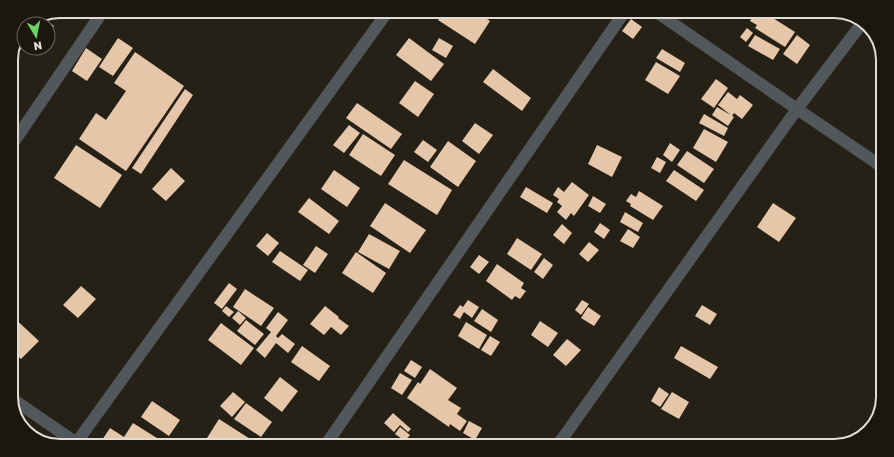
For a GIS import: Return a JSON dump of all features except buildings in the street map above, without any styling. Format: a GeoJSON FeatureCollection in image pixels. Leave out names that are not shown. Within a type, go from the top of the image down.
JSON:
{"type":"FeatureCollection","features":[{"type":"Feature","properties":{"kind":"street"},"geometry":{"type":"LineString","coordinates":[[18,136],[98,18]]}},
{"type":"Feature","properties":{"kind":"street"},"geometry":{"type":"LineString","coordinates":[[81,439],[383,18]]}},
{"type":"Feature","properties":{"kind":"street"},"geometry":{"type":"LineString","coordinates":[[330,439],[620,18]]}},
{"type":"Feature","properties":{"kind":"street"},"geometry":{"type":"LineString","coordinates":[[665,18],[876,163]]}},
{"type":"Feature","properties":{"kind":"street"},"geometry":{"type":"LineString","coordinates":[[562,439],[797,109],[860,27]]}},
{"type":"Feature","properties":{"kind":"street"},"geometry":{"type":"LineString","coordinates":[[19,403],[69,439]]}}]}
